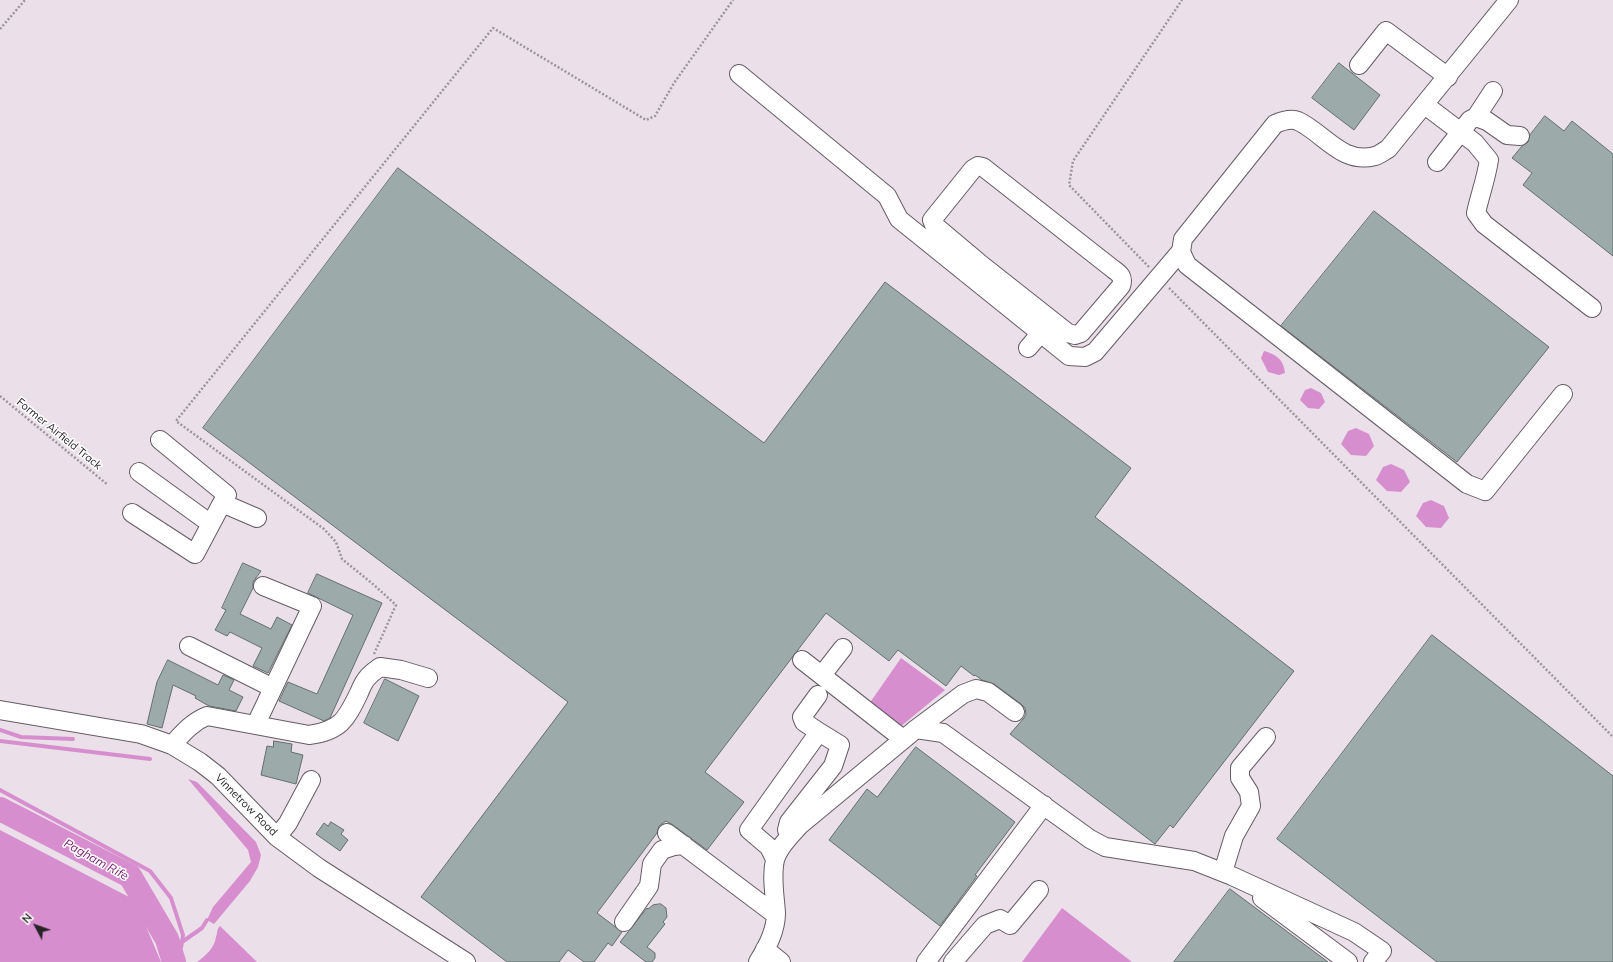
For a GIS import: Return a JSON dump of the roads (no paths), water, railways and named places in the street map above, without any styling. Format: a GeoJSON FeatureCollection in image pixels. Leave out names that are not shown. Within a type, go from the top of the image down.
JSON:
{"type":"FeatureCollection","features":[{"type":"Feature","properties":{"kind":"street"},"geometry":{"type":"LineString","coordinates":[[1023,308],[1040,334],[1069,356],[1080,358],[1095,352],[1181,251],[1183,239],[1275,124],[1284,120],[1298,120],[1345,154],[1363,157],[1375,156],[1388,149],[1509,0]]}},
{"type":"Feature","properties":{"kind":"street"},"geometry":{"type":"LineString","coordinates":[[1359,65],[1386,31],[1448,76]]}},
{"type":"Feature","properties":{"kind":"street"},"geometry":{"type":"LineString","coordinates":[[739,74],[887,196],[899,219],[972,268],[1023,308],[1068,333],[1078,335],[1081,333],[1121,286],[1122,278],[1113,268],[1022,197],[983,167],[978,166],[968,175],[932,220],[934,225],[972,268]]}},
{"type":"Feature","properties":{"kind":"street"},"geometry":{"type":"LineString","coordinates":[[1437,162],[1470,120],[1476,117],[1493,91]]}},
{"type":"Feature","properties":{"kind":"street"},"geometry":{"type":"LineString","coordinates":[[1425,105],[1475,143],[1489,160],[1486,181],[1479,199],[1476,213],[1484,224],[1592,308]]}},
{"type":"Feature","properties":{"kind":"street"},"geometry":{"type":"LineString","coordinates":[[1476,117],[1487,121],[1507,136],[1520,136]]}},
{"type":"Feature","properties":{"kind":"street"},"geometry":{"type":"LineString","coordinates":[[1181,251],[1187,264],[1467,484],[1485,491],[1563,394]]}},
{"type":"Feature","properties":{"kind":"street"},"geometry":{"type":"LineString","coordinates":[[1028,348],[1040,334]]}},
{"type":"Feature","properties":{"kind":"street"},"geometry":{"type":"LineString","coordinates":[[132,513],[195,554],[227,495],[160,440]]}},
{"type":"Feature","properties":{"kind":"street"},"geometry":{"type":"LineString","coordinates":[[139,472],[211,524]]}},
{"type":"Feature","properties":{"kind":"street"},"geometry":{"type":"LineString","coordinates":[[222,503],[257,518]]}},
{"type":"Feature","properties":{"kind":"street"},"geometry":{"type":"LineString","coordinates":[[256,724],[312,606],[263,586]]}},
{"type":"Feature","properties":{"kind":"street"},"geometry":{"type":"LineString","coordinates":[[189,646],[273,688]]}},
{"type":"Feature","properties":{"kind":"street"},"geometry":{"type":"LineString","coordinates":[[822,675],[843,648]]}},
{"type":"Feature","properties":{"kind":"street"},"geometry":{"type":"LineString","coordinates":[[802,660],[910,734],[943,733],[1090,839],[1106,847],[1194,861],[1228,874],[1354,932],[1382,951],[1373,962]]}},
{"type":"Feature","properties":{"kind":"street"},"geometry":{"type":"LineString","coordinates":[[172,745],[188,728],[198,720],[207,716],[309,735],[326,733],[335,728],[343,720],[351,710],[367,677],[380,667],[401,670],[428,678]]}},
{"type":"Feature","properties":{"kind":"street"},"geometry":{"type":"LineString","coordinates":[[781,962],[762,956],[770,942],[776,915],[773,876],[775,859],[784,843],[800,825],[910,734],[963,694],[976,689],[988,692],[1015,712]]}},
{"type":"Feature","properties":{"kind":"street"},"geometry":{"type":"LineString","coordinates":[[784,843],[789,822],[833,766],[840,745],[804,722],[802,717],[818,695]]}},
{"type":"Feature","properties":{"kind":"street","name":"Vinnetrow Road"},"geometry":{"type":"LineString","coordinates":[[0,710],[141,734],[172,745],[195,758],[218,776],[277,837],[319,868],[466,962]]}},
{"type":"Feature","properties":{"kind":"street"},"geometry":{"type":"LineString","coordinates":[[775,859],[770,846],[749,830],[819,732]]}},
{"type":"Feature","properties":{"kind":"street"},"geometry":{"type":"LineString","coordinates":[[1228,874],[1234,836],[1251,806],[1249,792],[1240,778],[1240,768],[1266,736]]}},
{"type":"Feature","properties":{"kind":"street"},"geometry":{"type":"LineString","coordinates":[[277,837],[288,823],[311,780]]}},
{"type":"Feature","properties":{"kind":"street"},"geometry":{"type":"LineString","coordinates":[[926,962],[1044,805]]}},
{"type":"Feature","properties":{"kind":"street"},"geometry":{"type":"LineString","coordinates":[[667,833],[776,915]]}},
{"type":"Feature","properties":{"kind":"street"},"geometry":{"type":"LineString","coordinates":[[624,922],[649,886],[652,864],[662,850],[674,846],[684,845]]}},
{"type":"Feature","properties":{"kind":"street"},"geometry":{"type":"LineString","coordinates":[[1228,874],[1348,962]]}},
{"type":"Feature","properties":{"kind":"street"},"geometry":{"type":"LineString","coordinates":[[953,962],[984,925],[1000,919],[1010,925],[1040,890]]}},
{"type":"Feature","properties":{"kind":"waterway"},"geometry":{"type":"LineString","coordinates":[[0,730],[21,737],[73,739]]}},
{"type":"Feature","properties":{"kind":"waterway"},"geometry":{"type":"LineString","coordinates":[[0,741],[150,759]]}},
{"type":"Feature","properties":{"kind":"waterway"},"geometry":{"type":"LineString","coordinates":[[0,790],[150,871],[171,898],[183,935],[181,948],[174,961]]}},
{"type":"Feature","properties":{"kind":"waterway","name":"Pagham Rife"},"geometry":{"type":"LineString","coordinates":[[0,809],[130,876],[167,939],[174,962]]}},
{"type":"Feature","properties":{"kind":"waterway"},"geometry":{"type":"LineString","coordinates":[[182,942],[202,928],[207,920]]}}]}
